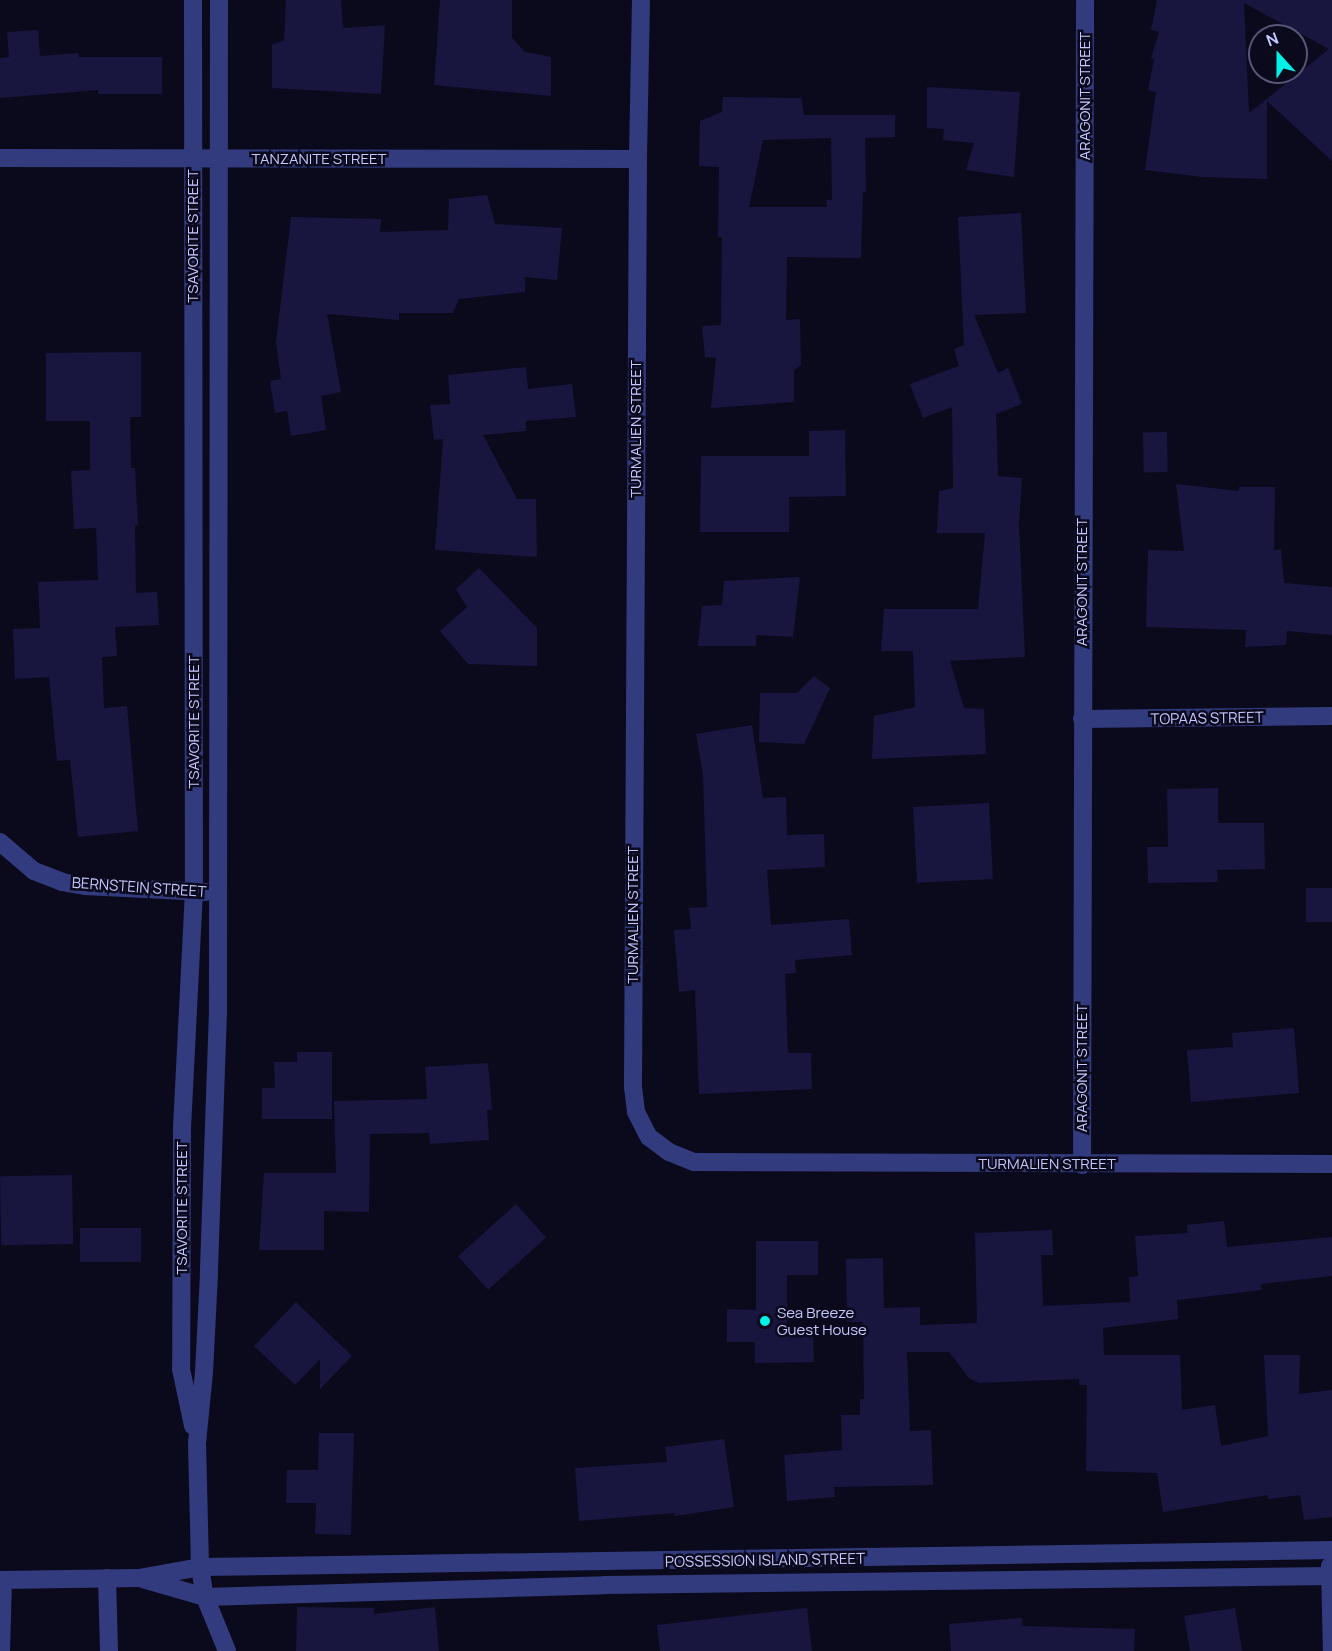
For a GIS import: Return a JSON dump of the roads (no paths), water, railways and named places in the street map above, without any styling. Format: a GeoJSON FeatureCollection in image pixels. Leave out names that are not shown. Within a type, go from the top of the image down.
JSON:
{"type":"FeatureCollection","features":[{"type":"Feature","properties":{"kind":"street","name":"TSAVORITE STREET"},"geometry":{"type":"LineString","coordinates":[[193,0],[194,891],[182,1129],[181,1369],[197,1443]]}},
{"type":"Feature","properties":{"kind":"street","name":"TSAVORITE STREET"},"geometry":{"type":"LineString","coordinates":[[219,0],[220,892],[209,1285],[197,1443],[200,1567],[205,1597],[227,1651]]}},
{"type":"Feature","properties":{"kind":"street","name":"TURMALIEN STREET"},"geometry":{"type":"LineString","coordinates":[[641,0],[638,159],[633,1088],[636,1112],[642,1126],[649,1137],[660,1147],[694,1162],[1332,1164]]}},
{"type":"Feature","properties":{"kind":"street","name":"ARAGONIT STREET"},"geometry":{"type":"LineString","coordinates":[[1082,1165],[1085,0]]}},
{"type":"Feature","properties":{"kind":"street","name":"TANZANITE STREET"},"geometry":{"type":"LineString","coordinates":[[0,158],[638,159]]}},
{"type":"Feature","properties":{"kind":"street","name":"TOPAAS STREET"},"geometry":{"type":"LineString","coordinates":[[1082,719],[1332,716]]}},
{"type":"Feature","properties":{"kind":"street","name":"BERNSTEIN STREET"},"geometry":{"type":"LineString","coordinates":[[0,842],[34,871],[62,882],[85,886],[220,892]]}},
{"type":"Feature","properties":{"kind":"street","name":"POSSESSION ISLAND STREET"},"geometry":{"type":"LineString","coordinates":[[139,1578],[200,1567],[1331,1550]]}},
{"type":"Feature","properties":{"kind":"street"},"geometry":{"type":"LineString","coordinates":[[1331,1550],[1332,1651]]}},
{"type":"Feature","properties":{"kind":"street","name":"POSSESSION ISLAND STREET"},"geometry":{"type":"LineString","coordinates":[[139,1578],[205,1597],[605,1585],[1331,1576]]}},
{"type":"Feature","properties":{"kind":"street"},"geometry":{"type":"LineString","coordinates":[[107,1578],[109,1651]]}},
{"type":"Feature","properties":{"kind":"street"},"geometry":{"type":"LineString","coordinates":[[2,1651],[1,1580],[139,1578]]}},
{"type":"Feature","properties":{"kind":"place","name":"Sea Breeze Guest House"},"geometry":{"type":"Point","coordinates":[765,1321]}}]}
